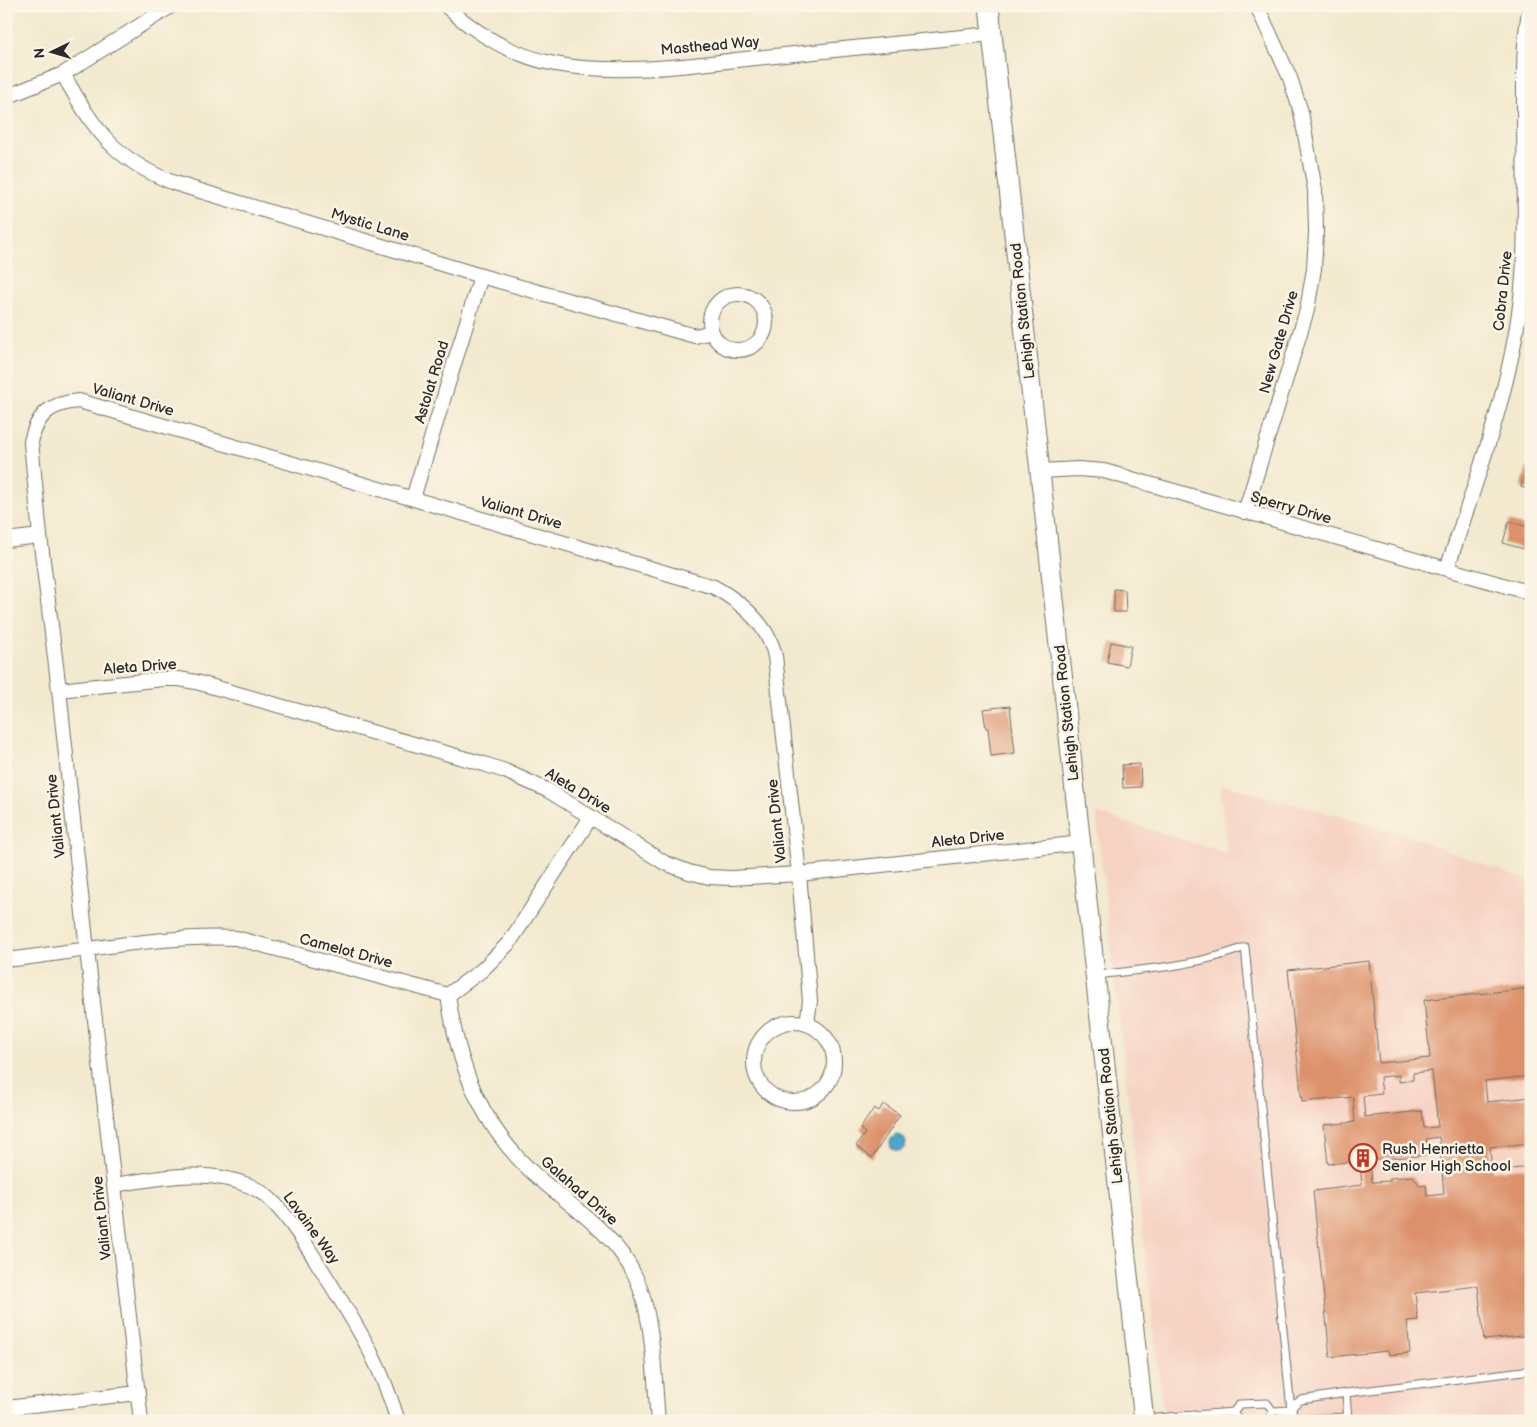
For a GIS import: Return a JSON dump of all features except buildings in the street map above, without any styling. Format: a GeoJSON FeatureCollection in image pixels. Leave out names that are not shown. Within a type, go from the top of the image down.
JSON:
{"type":"FeatureCollection","features":[{"type":"Feature","properties":{"kind":"main road","name":"Lehigh Station Road"},"geometry":{"type":"LineString","coordinates":[[989,6],[1144,1420]]}},
{"type":"Feature","properties":{"kind":"street"},"geometry":{"type":"LineString","coordinates":[[6,97],[63,74],[171,6]]}},
{"type":"Feature","properties":{"kind":"street","name":"Masthead Way"},"geometry":{"type":"LineString","coordinates":[[446,6],[461,20],[489,39],[520,54],[553,63],[586,68],[626,69],[701,64],[992,34]]}},
{"type":"Feature","properties":{"kind":"street","name":"New Gate Drive"},"geometry":{"type":"LineString","coordinates":[[1245,512],[1307,310],[1314,269],[1316,233],[1315,190],[1301,112],[1290,78],[1257,6]]}},
{"type":"Feature","properties":{"kind":"street","name":"Cobra Drive"},"geometry":{"type":"LineString","coordinates":[[1447,569],[1493,429],[1508,375],[1518,325],[1524,260],[1523,60],[1530,6]]}},
{"type":"Feature","properties":{"kind":"street","name":"Mystic Lane"},"geometry":{"type":"LineString","coordinates":[[63,74],[84,111],[112,147],[158,177],[481,276],[695,336],[712,332]]}},
{"type":"Feature","properties":{"kind":"street","name":"Astolat Road"},"geometry":{"type":"LineString","coordinates":[[413,498],[481,276]]}},
{"type":"Feature","properties":{"kind":"street"},"geometry":{"type":"LineString","coordinates":[[732,294],[742,294],[751,297],[764,310],[766,328],[762,336],[749,348],[740,350],[724,346],[712,332],[710,323],[711,313],[716,304],[732,294]]}},
{"type":"Feature","properties":{"kind":"street","name":"Valiant Drive"},"geometry":{"type":"LineString","coordinates":[[141,1421],[86,950],[31,442],[36,426],[44,414],[57,405],[64,402],[79,401],[714,587],[750,614],[762,628],[775,656],[799,874],[810,1001],[807,1024]]}},
{"type":"Feature","properties":{"kind":"street","name":"Sperry Drive"},"geometry":{"type":"LineString","coordinates":[[1040,471],[1104,471],[1531,593]]}},
{"type":"Feature","properties":{"kind":"street"},"geometry":{"type":"LineString","coordinates":[[6,540],[40,536]]}},
{"type":"Feature","properties":{"kind":"street","name":"Aleta Drive"},"geometry":{"type":"LineString","coordinates":[[59,690],[162,679],[180,679],[196,682],[505,771],[549,791],[665,863],[709,877],[731,878],[799,874],[1082,843]]}},
{"type":"Feature","properties":{"kind":"street"},"geometry":{"type":"LineString","coordinates":[[448,995],[482,970],[509,943],[591,817]]}},
{"type":"Feature","properties":{"kind":"street","name":"Camelot Drive"},"geometry":{"type":"LineString","coordinates":[[6,958],[15,959],[179,939],[236,938],[448,995]]}},
{"type":"Feature","properties":{"kind":"street","name":"Galahad Drive"},"geometry":{"type":"LineString","coordinates":[[448,995],[453,1028],[462,1064],[476,1097],[495,1129],[515,1156],[612,1242],[636,1276],[644,1298],[649,1321],[658,1421]]}},
{"type":"Feature","properties":{"kind":"street"},"geometry":{"type":"LineString","coordinates":[[794,1022],[807,1024],[819,1031],[833,1053],[830,1079],[822,1090],[811,1098],[799,1102],[785,1102],[773,1097],[763,1088],[756,1077],[755,1051],[760,1040],[770,1030],[781,1024],[794,1022]]}},
{"type":"Feature","properties":{"kind":"street","name":"Lavaine Way"},"geometry":{"type":"LineString","coordinates":[[114,1185],[166,1177],[200,1175],[225,1178],[250,1186],[264,1194],[289,1222],[314,1257],[346,1308],[373,1357],[398,1421]]}},
{"type":"Feature","properties":{"kind":"street"},"geometry":{"type":"LineString","coordinates":[[6,1408],[138,1393]]}},
{"type":"Feature","properties":{"kind":"lane"},"geometry":{"type":"LineString","coordinates":[[1096,975],[1186,965],[1224,956],[1245,947],[1291,1410],[1302,1419],[1348,1419],[1346,1393]]}},
{"type":"Feature","properties":{"kind":"lane"},"geometry":{"type":"LineString","coordinates":[[1291,1410],[1301,1400],[1531,1370]]}},
{"type":"Feature","properties":{"kind":"lane"},"geometry":{"type":"LineString","coordinates":[[1144,1420],[1233,1412],[1240,1404],[1267,1403],[1273,1411]]}},
{"type":"Feature","properties":{"kind":"lane"},"geometry":{"type":"LineString","coordinates":[[1273,1411],[1291,1410]]}},
{"type":"Feature","properties":{"kind":"lane"},"geometry":{"type":"LineString","coordinates":[[1268,1421],[1273,1411]]}},
{"type":"Feature","properties":{"kind":"lane"},"geometry":{"type":"LineString","coordinates":[[1233,1412],[1240,1421]]}},
{"type":"Feature","properties":{"kind":"shaded area"},"geometry":{"type":"Polygon","coordinates":[[[1220,784],[1396,831],[1531,882],[1531,1421],[1164,1421],[1096,813],[1227,853],[1220,784]]]}},
{"type":"Feature","properties":{"kind":"water"},"geometry":{"type":"Polygon","coordinates":[[[898,1135],[904,1137],[906,1143],[904,1149],[898,1151],[892,1149],[890,1143],[892,1137],[898,1135]]]}},
{"type":"Feature","properties":{"kind":"place","name":"Rush Henrietta Senior High School"},"geometry":{"type":"Point","coordinates":[1363,1158]}}]}
